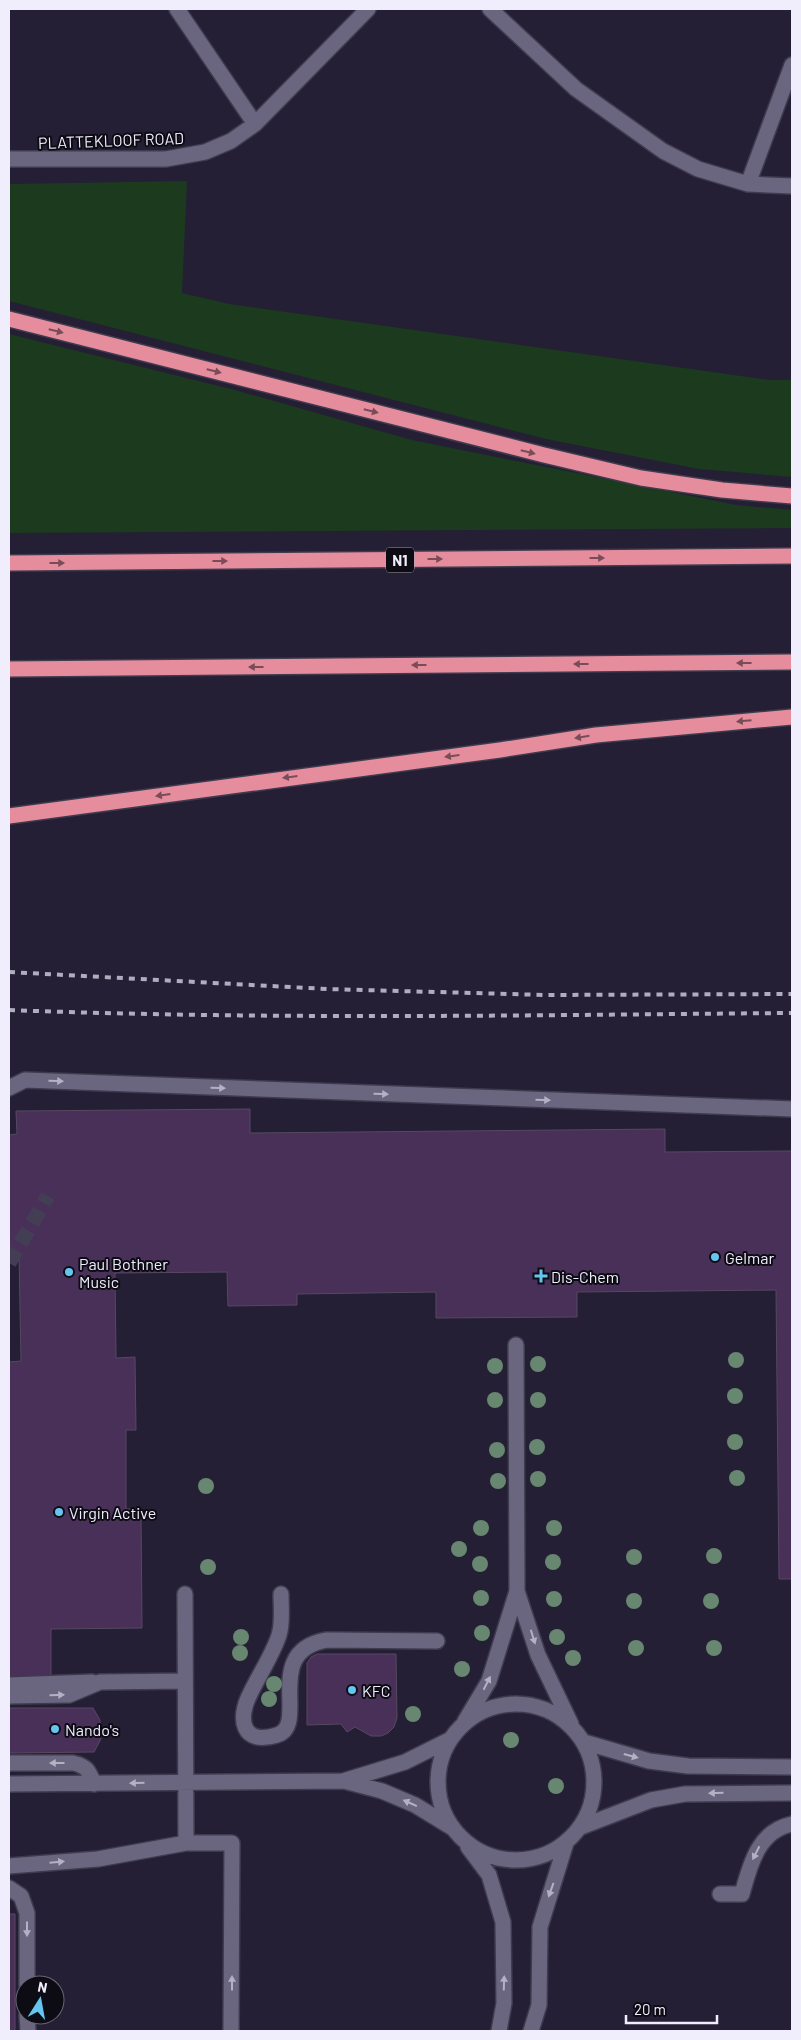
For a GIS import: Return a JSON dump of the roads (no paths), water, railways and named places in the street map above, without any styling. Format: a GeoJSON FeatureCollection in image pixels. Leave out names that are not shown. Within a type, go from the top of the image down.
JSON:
{"type":"FeatureCollection","features":[{"type":"Feature","properties":{"kind":"highway"},"geometry":{"type":"LineString","coordinates":[[9,319],[534,453],[641,478],[722,490],[792,496]]}},
{"type":"Feature","properties":{"kind":"highway","name":"N1"},"geometry":{"type":"LineString","coordinates":[[9,563],[792,556]]}},
{"type":"Feature","properties":{"kind":"highway"},"geometry":{"type":"LineString","coordinates":[[9,669],[792,662]]}},
{"type":"Feature","properties":{"kind":"highway"},"geometry":{"type":"LineString","coordinates":[[9,816],[596,735],[792,717]]}},
{"type":"Feature","properties":{"kind":"street"},"geometry":{"type":"LineString","coordinates":[[177,9],[255,124]]}},
{"type":"Feature","properties":{"kind":"street","name":"PLATTEKLOOF ROAD"},"geometry":{"type":"LineString","coordinates":[[9,160],[166,159],[188,156],[231,141],[255,124],[368,9]]}},
{"type":"Feature","properties":{"kind":"street"},"geometry":{"type":"LineString","coordinates":[[490,9],[576,89],[663,151],[698,169],[748,184],[792,186]]}},
{"type":"Feature","properties":{"kind":"street"},"geometry":{"type":"LineString","coordinates":[[748,184],[792,65]]}},
{"type":"Feature","properties":{"kind":"street"},"geometry":{"type":"LineString","coordinates":[[9,1088],[25,1080],[792,1109]]}},
{"type":"Feature","properties":{"kind":"street"},"geometry":{"type":"LineString","coordinates":[[516,1345],[517,1591],[538,1656],[574,1730]]}},
{"type":"Feature","properties":{"kind":"street"},"geometry":{"type":"LineString","coordinates":[[498,2031],[504,2003],[503,1922],[488,1876],[452,1827],[443,1811],[439,1793],[438,1774],[442,1756],[451,1739],[463,1725],[489,1680],[517,1591]]}},
{"type":"Feature","properties":{"kind":"street"},"geometry":{"type":"LineString","coordinates":[[185,1594],[186,1843]]}},
{"type":"Feature","properties":{"kind":"street"},"geometry":{"type":"LineString","coordinates":[[281,1594],[279,1635],[244,1706],[243,1724],[247,1733],[256,1737],[273,1736],[282,1733],[287,1726],[290,1717],[291,1667],[300,1652],[316,1642],[327,1640],[437,1641]]}},
{"type":"Feature","properties":{"kind":"street"},"geometry":{"type":"LineString","coordinates":[[9,1685],[185,1681]]}},
{"type":"Feature","properties":{"kind":"street"},"geometry":{"type":"LineString","coordinates":[[9,1696],[69,1695],[100,1682]]}},
{"type":"Feature","properties":{"kind":"street"},"geometry":{"type":"LineString","coordinates":[[462,1839],[481,1852],[502,1859],[525,1860],[546,1855],[566,1843],[581,1827],[591,1807],[595,1785],[592,1762],[584,1742],[574,1730],[555,1714],[532,1706],[507,1705],[483,1711],[463,1725]]}},
{"type":"Feature","properties":{"kind":"street"},"geometry":{"type":"LineString","coordinates":[[343,1781],[405,1762],[451,1739]]}},
{"type":"Feature","properties":{"kind":"street"},"geometry":{"type":"LineString","coordinates":[[584,1742],[649,1760],[688,1766],[792,1767]]}},
{"type":"Feature","properties":{"kind":"street"},"geometry":{"type":"LineString","coordinates":[[9,1763],[73,1763],[83,1765],[89,1770],[94,1784]]}},
{"type":"Feature","properties":{"kind":"street"},"geometry":{"type":"LineString","coordinates":[[9,1784],[343,1781],[382,1791],[407,1801],[452,1827]]}},
{"type":"Feature","properties":{"kind":"street"},"geometry":{"type":"LineString","coordinates":[[581,1827],[651,1800],[685,1794],[792,1793]]}},
{"type":"Feature","properties":{"kind":"street"},"geometry":{"type":"LineString","coordinates":[[720,1894],[742,1894],[756,1850],[769,1834],[782,1826],[792,1824]]}},
{"type":"Feature","properties":{"kind":"street"},"geometry":{"type":"LineString","coordinates":[[9,1866],[98,1859],[186,1843],[232,1843],[231,2031]]}},
{"type":"Feature","properties":{"kind":"street"},"geometry":{"type":"LineString","coordinates":[[540,2031],[540,1927],[566,1843]]}},
{"type":"Feature","properties":{"kind":"street"},"geometry":{"type":"LineString","coordinates":[[9,1888],[21,1896],[27,1913],[27,1975]]}},
{"type":"Feature","properties":{"kind":"street"},"geometry":{"type":"LineString","coordinates":[[531,2031],[539,2006]]}},
{"type":"Feature","properties":{"kind":"tunnel"},"geometry":{"type":"LineString","coordinates":[[9,1263],[48,1196]]}},
{"type":"Feature","properties":{"kind":"railway"},"geometry":{"type":"LineString","coordinates":[[9,972],[327,989],[545,995],[792,994]]}},
{"type":"Feature","properties":{"kind":"railway"},"geometry":{"type":"LineString","coordinates":[[9,1010],[303,1016],[792,1013]]}},
{"type":"Feature","properties":{"kind":"place","name":"Gelmar"},"geometry":{"type":"Point","coordinates":[715,1257]}},
{"type":"Feature","properties":{"kind":"place","name":"Paul Bothner Music"},"geometry":{"type":"Point","coordinates":[69,1272]}},
{"type":"Feature","properties":{"kind":"place","name":"Dis-Chem"},"geometry":{"type":"Point","coordinates":[541,1276]}},
{"type":"Feature","properties":{"kind":"place","name":"Virgin Active"},"geometry":{"type":"Point","coordinates":[59,1512]}},
{"type":"Feature","properties":{"kind":"place","name":"KFC"},"geometry":{"type":"Point","coordinates":[352,1690]}},
{"type":"Feature","properties":{"kind":"place","name":"Nando's"},"geometry":{"type":"Point","coordinates":[55,1729]}}]}
